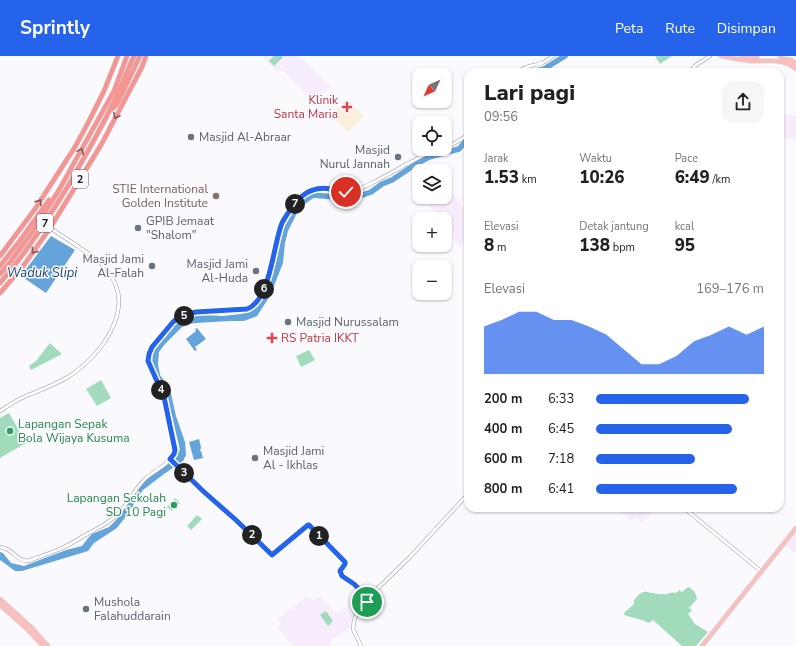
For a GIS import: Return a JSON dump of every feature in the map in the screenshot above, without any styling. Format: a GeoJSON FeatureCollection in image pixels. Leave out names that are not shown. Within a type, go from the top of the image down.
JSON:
{"type":"FeatureCollection","features":[{"type":"Feature","properties":{"kind":"highway","name":"2"},"geometry":{"type":"LineString","coordinates":[[0,256],[35,209],[75,147],[104,91],[118,56]]}},
{"type":"Feature","properties":{"kind":"highway","name":"7"},"geometry":{"type":"LineString","coordinates":[[0,283],[14,267],[50,216],[84,158],[110,111],[127,56]]}},
{"type":"Feature","properties":{"kind":"highway","name":"7"},"geometry":{"type":"LineString","coordinates":[[0,274],[31,234],[59,190],[116,93],[134,56]]}},
{"type":"Feature","properties":{"kind":"highway"},"geometry":{"type":"LineString","coordinates":[[110,111],[117,104],[140,56]]}},
{"type":"Feature","properties":{"kind":"highway","name":"2"},"geometry":{"type":"LineString","coordinates":[[0,293],[50,228],[101,145],[146,56]]}},
{"type":"Feature","properties":{"kind":"highway"},"geometry":{"type":"LineString","coordinates":[[0,266],[48,201],[59,190]]}},
{"type":"Feature","properties":{"kind":"main road"},"geometry":{"type":"LineString","coordinates":[[721,56],[748,60],[779,61],[795,65]]}},
{"type":"Feature","properties":{"kind":"main road"},"geometry":{"type":"LineString","coordinates":[[735,56],[786,59],[791,60],[795,65]]}},
{"type":"Feature","properties":{"kind":"main road"},"geometry":{"type":"LineString","coordinates":[[702,646],[796,528]]}},
{"type":"Feature","properties":{"kind":"main road"},"geometry":{"type":"LineString","coordinates":[[0,599],[30,626],[48,646]]}},
{"type":"Feature","properties":{"kind":"main road"},"geometry":{"type":"LineString","coordinates":[[0,605],[27,629],[43,646]]}},
{"type":"Feature","properties":{"kind":"street"},"geometry":{"type":"LineString","coordinates":[[524,68],[542,63],[554,56]]}},
{"type":"Feature","properties":{"kind":"street"},"geometry":{"type":"LineString","coordinates":[[693,68],[710,56]]}},
{"type":"Feature","properties":{"kind":"street"},"geometry":{"type":"LineString","coordinates":[[452,145],[464,137]]}},
{"type":"Feature","properties":{"kind":"street"},"geometry":{"type":"LineString","coordinates":[[0,547],[9,550],[16,557],[22,560],[28,561],[67,546],[112,519],[124,507],[140,484],[147,477],[162,467],[174,454],[175,450],[164,397],[148,361],[152,347],[173,322],[183,316],[196,312],[247,309],[253,305],[268,279],[283,221],[300,196],[320,188],[352,192],[381,179],[422,156]]}},
{"type":"Feature","properties":{"kind":"street"},"geometry":{"type":"LineString","coordinates":[[0,411],[13,402],[67,377],[83,366],[96,354],[111,331],[119,307],[117,289],[106,268],[92,256],[50,228]]}},
{"type":"Feature","properties":{"kind":"street"},"geometry":{"type":"LineString","coordinates":[[171,459],[192,481],[272,555],[308,525],[345,562],[340,571],[342,576],[354,584],[369,599]]}},
{"type":"Feature","properties":{"kind":"street"},"geometry":{"type":"LineString","coordinates":[[361,646],[354,629],[356,615],[375,591],[464,498]]}},
{"type":"Feature","properties":{"kind":"street"},"geometry":{"type":"LineString","coordinates":[[689,512],[762,572]]}},
{"type":"Feature","properties":{"kind":"shaded area"},"geometry":{"type":"Polygon","coordinates":[[[262,56],[297,56],[331,87],[314,102],[284,71],[277,71],[262,56]]]}},
{"type":"Feature","properties":{"kind":"shaded area","name":"Klinik Santa Maria"},"geometry":{"type":"Polygon","coordinates":[[[347,99],[364,116],[348,132],[330,116],[347,99]]]}},
{"type":"Feature","properties":{"kind":"shaded area"},"geometry":{"type":"Polygon","coordinates":[[[784,114],[796,116],[796,139],[784,138],[784,114]]]}},
{"type":"Feature","properties":{"kind":"shaded area"},"geometry":{"type":"Polygon","coordinates":[[[452,193],[464,208],[464,244],[459,247],[452,236],[452,212],[434,212],[428,204],[452,204],[452,193]]]}},
{"type":"Feature","properties":{"kind":"shaded area"},"geometry":{"type":"Polygon","coordinates":[[[621,512],[653,512],[643,522],[635,517],[631,521],[621,512]]]}},
{"type":"Feature","properties":{"kind":"shaded area"},"geometry":{"type":"Polygon","coordinates":[[[796,532],[796,554],[785,545],[796,532]]]}},
{"type":"Feature","properties":{"kind":"shaded area"},"geometry":{"type":"Polygon","coordinates":[[[320,596],[336,613],[344,607],[353,616],[349,629],[330,640],[333,646],[292,646],[278,628],[281,623],[277,619],[306,597],[313,601],[320,596]]]}},
{"type":"Feature","properties":{"kind":"green space"},"geometry":{"type":"Polygon","coordinates":[[[274,56],[283,57],[274,66],[269,61],[274,56]]]}},
{"type":"Feature","properties":{"kind":"green space"},"geometry":{"type":"Polygon","coordinates":[[[655,56],[672,56],[660,64],[655,56]]]}},
{"type":"Feature","properties":{"kind":"green space"},"geometry":{"type":"Polygon","coordinates":[[[50,343],[62,354],[31,370],[29,366],[36,361],[50,343]]]}},
{"type":"Feature","properties":{"kind":"green space"},"geometry":{"type":"Polygon","coordinates":[[[309,350],[315,360],[301,367],[296,356],[309,350]]]}},
{"type":"Feature","properties":{"kind":"green space"},"geometry":{"type":"Polygon","coordinates":[[[101,380],[111,398],[97,406],[86,389],[101,380]]]}},
{"type":"Feature","properties":{"kind":"green space","name":"Lapangan Sepak Bola Wijaya Kusuma"},"geometry":{"type":"Polygon","coordinates":[[[9,413],[26,443],[0,458],[0,418],[9,413]]]}},
{"type":"Feature","properties":{"kind":"green space","name":"Lapangan Sekolah SD 10 Pagi"},"geometry":{"type":"Polygon","coordinates":[[[175,498],[180,503],[172,511],[167,507],[175,498]]]}},
{"type":"Feature","properties":{"kind":"green space"},"geometry":{"type":"Polygon","coordinates":[[[197,515],[202,519],[191,530],[187,526],[197,515]]]}},
{"type":"Feature","properties":{"kind":"green space"},"geometry":{"type":"Polygon","coordinates":[[[688,587],[694,592],[697,599],[689,608],[692,610],[688,614],[695,624],[708,632],[696,646],[682,646],[653,620],[649,623],[624,615],[625,612],[634,604],[634,600],[643,592],[657,594],[676,593],[679,590],[682,592],[688,587]]]}},
{"type":"Feature","properties":{"kind":"green space"},"geometry":{"type":"Polygon","coordinates":[[[326,611],[333,621],[328,626],[320,615],[326,611]]]}},
{"type":"Feature","properties":{"kind":"water"},"geometry":{"type":"Polygon","coordinates":[[[297,203],[298,211],[288,231],[283,263],[270,296],[257,316],[244,321],[188,324],[182,327],[159,352],[158,364],[160,375],[170,389],[176,416],[185,442],[186,455],[183,461],[143,490],[117,528],[94,543],[88,551],[22,571],[15,571],[0,560],[0,552],[3,553],[11,563],[24,566],[66,550],[82,546],[92,534],[109,527],[117,519],[138,487],[150,475],[169,463],[180,450],[164,391],[153,372],[153,347],[177,321],[187,317],[205,315],[223,316],[251,311],[266,287],[273,270],[281,228],[297,203]]]}},
{"type":"Feature","properties":{"kind":"water","name":"Waduk Slipi"},"geometry":{"type":"Polygon","coordinates":[[[51,236],[75,250],[46,293],[21,276],[51,236]]]}},
{"type":"Feature","properties":{"kind":"water"},"geometry":{"type":"Polygon","coordinates":[[[197,328],[206,339],[195,347],[197,350],[195,351],[186,339],[196,331],[195,329],[197,328]]]}},
{"type":"Feature","properties":{"kind":"water"},"geometry":{"type":"Polygon","coordinates":[[[199,439],[201,447],[200,451],[203,458],[194,460],[189,442],[199,439]]]}},
{"type":"Feature","properties":{"kind":"waterway"},"geometry":{"type":"LineString","coordinates":[[546,68],[565,56]]}},
{"type":"Feature","properties":{"kind":"waterway"},"geometry":{"type":"LineString","coordinates":[[294,211],[297,206],[313,195],[346,198],[360,196],[371,192],[429,157],[459,149],[464,143]]}},
{"type":"Feature","properties":{"kind":"place","name":"Klinik Santa Maria"},"geometry":{"type":"Point","coordinates":[347,107]}},
{"type":"Feature","properties":{"kind":"place","name":"Masjid Al-Abraar"},"geometry":{"type":"Point","coordinates":[191,137]}},
{"type":"Feature","properties":{"kind":"place","name":"Masjid Nurul Jannah"},"geometry":{"type":"Point","coordinates":[398,157]}},
{"type":"Feature","properties":{"kind":"place","name":"STIE International Golden Institute"},"geometry":{"type":"Point","coordinates":[216,196]}},
{"type":"Feature","properties":{"kind":"place","name":"GPIB Jemaat \"Shalom\""},"geometry":{"type":"Point","coordinates":[138,228]}},
{"type":"Feature","properties":{"kind":"place","name":"Masjid Jami Al-Falah"},"geometry":{"type":"Point","coordinates":[152,266]}},
{"type":"Feature","properties":{"kind":"place","name":"Masjid Jami Al-Huda"},"geometry":{"type":"Point","coordinates":[256,271]}},
{"type":"Feature","properties":{"kind":"place","name":"Masjid Nurussalam"},"geometry":{"type":"Point","coordinates":[288,322]}},
{"type":"Feature","properties":{"kind":"place","name":"RS Patria IKKT"},"geometry":{"type":"Point","coordinates":[272,338]}},
{"type":"Feature","properties":{"kind":"place","name":"Lapangan Sepak Bola Wijaya Kusuma"},"geometry":{"type":"Point","coordinates":[10,431]}},
{"type":"Feature","properties":{"kind":"place","name":"Masjid Jami Al - Ikhlas"},"geometry":{"type":"Point","coordinates":[255,458]}},
{"type":"Feature","properties":{"kind":"place","name":"Lapangan Sekolah SD 10 Pagi"},"geometry":{"type":"Point","coordinates":[174,505]}},
{"type":"Feature","properties":{"kind":"place","name":"Mushola Falahuddarain"},"geometry":{"type":"Point","coordinates":[86,609]}},
{"type":"Feature","properties":{"kind":"route"},"geometry":{"type":"LineString","coordinates":[[346,192],[320,188],[300,196],[283,221],[268,279],[263,291],[253,305],[250,308],[243,310],[196,312],[178,318],[152,347],[148,361],[164,397],[175,450],[170,459],[272,555],[309,525],[345,562],[340,573],[369,599],[367,602]]}}]}
